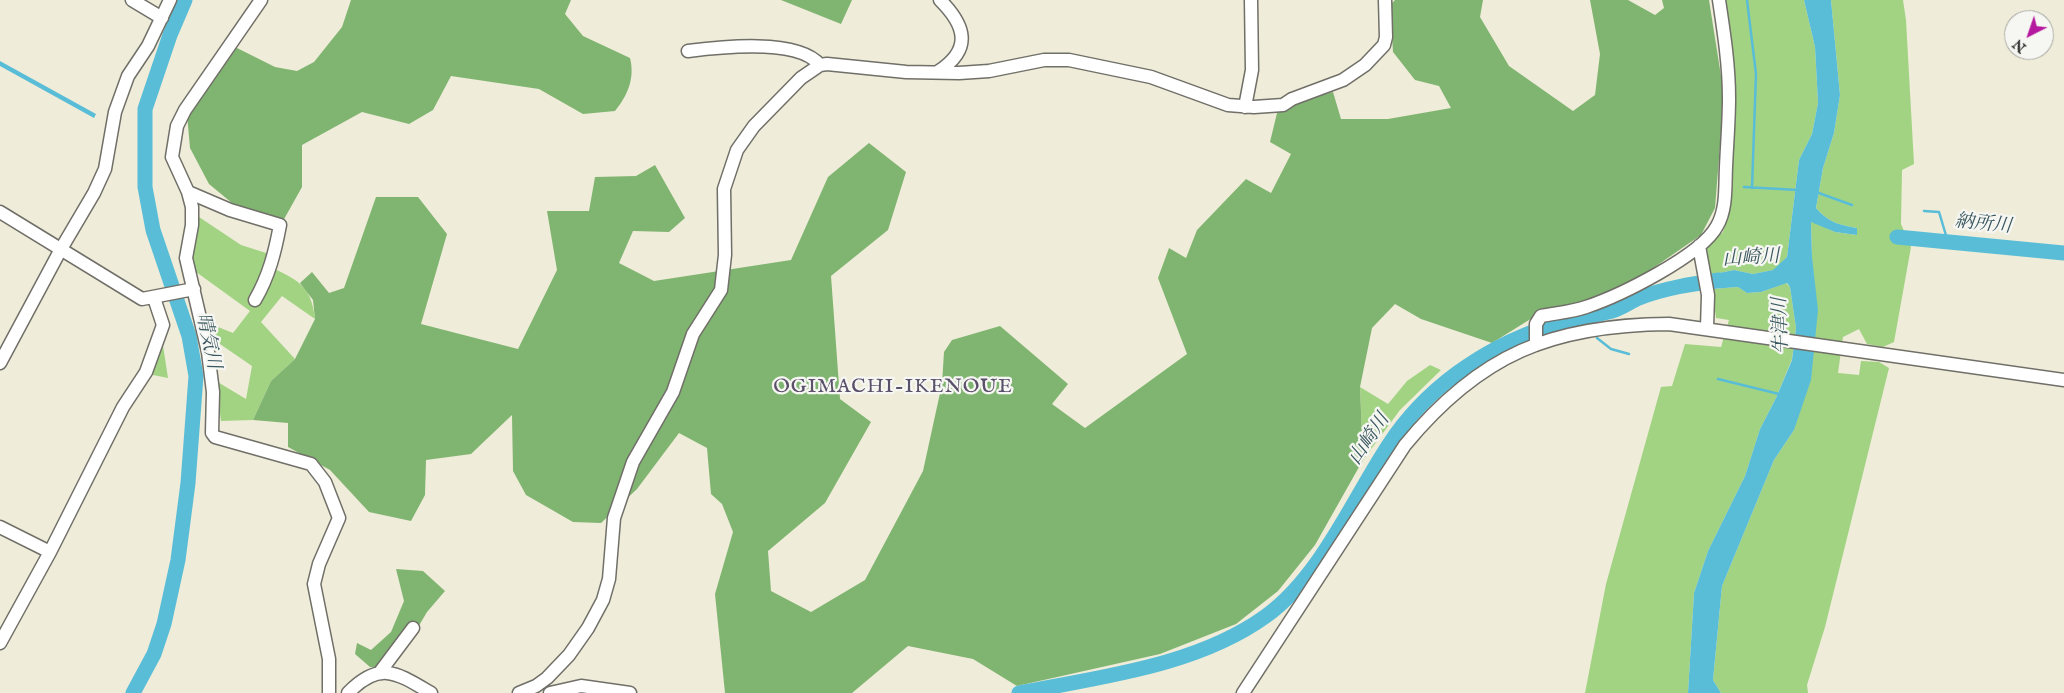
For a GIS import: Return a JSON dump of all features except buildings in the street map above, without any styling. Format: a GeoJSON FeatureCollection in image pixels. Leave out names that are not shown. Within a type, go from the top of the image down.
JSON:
{"type":"FeatureCollection","features":[{"type":"Feature","properties":{"kind":"street"},"geometry":{"type":"LineString","coordinates":[[132,0],[162,18]]}},
{"type":"Feature","properties":{"kind":"street"},"geometry":{"type":"LineString","coordinates":[[0,363],[61,248],[94,193],[105,169],[115,112],[128,76],[148,46],[170,0]]}},
{"type":"Feature","properties":{"kind":"street"},"geometry":{"type":"LineString","coordinates":[[261,0],[185,110],[178,126],[172,157],[188,192],[192,207],[192,225],[186,258],[211,372],[212,433],[215,437],[303,460],[311,464],[325,482],[339,518],[319,564],[314,584],[329,659],[329,693]]}},
{"type":"Feature","properties":{"kind":"street"},"geometry":{"type":"LineString","coordinates":[[938,72],[951,63],[960,48],[962,39],[960,24],[940,0]]}},
{"type":"Feature","properties":{"kind":"street"},"geometry":{"type":"LineString","coordinates":[[1245,106],[1252,70],[1252,0]]}},
{"type":"Feature","properties":{"kind":"street"},"geometry":{"type":"LineString","coordinates":[[688,51],[712,48],[786,49],[809,55],[820,65],[906,72],[990,71],[1044,60],[1069,60],[1151,77],[1206,99],[1245,106],[1283,105],[1355,73],[1384,45],[1386,35],[1385,0]]}},
{"type":"Feature","properties":{"kind":"street"},"geometry":{"type":"LineString","coordinates":[[1536,335],[1541,316],[1584,308],[1614,297],[1648,280],[1699,246],[1718,226],[1723,212],[1725,191],[1729,98],[1727,54],[1719,0]]}},
{"type":"Feature","properties":{"kind":"street"},"geometry":{"type":"LineString","coordinates":[[519,693],[536,686],[547,678],[570,655],[588,628],[603,600],[609,579],[614,518],[633,462],[673,392],[693,334],[721,290],[725,255],[724,189],[737,150],[754,126],[802,78],[820,65]]}},
{"type":"Feature","properties":{"kind":"street"},"geometry":{"type":"LineString","coordinates":[[188,192],[197,194],[230,210],[280,225],[274,256],[266,282],[255,300]]}},
{"type":"Feature","properties":{"kind":"street"},"geometry":{"type":"LineString","coordinates":[[0,212],[142,299],[194,289]]}},
{"type":"Feature","properties":{"kind":"street"},"geometry":{"type":"LineString","coordinates":[[1699,246],[1708,295],[1707,328]]}},
{"type":"Feature","properties":{"kind":"street"},"geometry":{"type":"LineString","coordinates":[[0,643],[50,552],[123,407],[146,372],[163,326],[154,298]]}},
{"type":"Feature","properties":{"kind":"street"},"geometry":{"type":"LineString","coordinates":[[1243,693],[1400,453],[1429,416],[1477,375],[1508,357],[1536,335],[1628,324],[1669,324],[2064,380]]}},
{"type":"Feature","properties":{"kind":"street"},"geometry":{"type":"LineString","coordinates":[[0,527],[50,552]]}},
{"type":"Feature","properties":{"kind":"street"},"geometry":{"type":"LineString","coordinates":[[348,693],[363,680],[380,672],[413,628]]}},
{"type":"Feature","properties":{"kind":"street"},"geometry":{"type":"LineString","coordinates":[[380,672],[400,676],[431,693]]}},
{"type":"Feature","properties":{"kind":"street"},"geometry":{"type":"LineString","coordinates":[[550,693],[581,686],[630,693]]}},
{"type":"Feature","properties":{"kind":"green space"},"geometry":{"type":"Polygon","coordinates":[[[351,0],[571,0],[565,14],[583,36],[630,58],[632,72],[629,86],[624,99],[615,111],[583,114],[539,89],[451,76],[433,110],[409,124],[362,112],[302,145],[302,187],[283,221],[238,208],[209,184],[190,148],[187,114],[233,46],[275,67],[297,71],[314,62],[342,27],[351,0]]]}},
{"type":"Feature","properties":{"kind":"green space"},"geometry":{"type":"Polygon","coordinates":[[[781,0],[852,0],[841,24],[781,0]]]}},
{"type":"Feature","properties":{"kind":"green space"},"geometry":{"type":"Polygon","coordinates":[[[1395,0],[1483,0],[1480,17],[1509,66],[1573,111],[1595,95],[1600,54],[1590,0],[1628,0],[1655,15],[1664,8],[1662,0],[1709,0],[1724,95],[1715,208],[1701,235],[1646,273],[1593,301],[1537,315],[1492,343],[1421,319],[1395,304],[1372,328],[1360,387],[1363,460],[1315,545],[1278,591],[1236,624],[1160,654],[1017,686],[973,659],[908,646],[852,693],[725,693],[715,594],[733,532],[722,504],[711,494],[707,448],[679,433],[637,489],[601,523],[573,522],[526,495],[513,471],[512,415],[471,454],[426,460],[425,495],[411,521],[369,512],[330,470],[288,447],[288,423],[253,420],[271,381],[295,359],[315,319],[313,300],[300,283],[312,272],[329,293],[344,288],[376,197],[418,197],[447,234],[421,324],[518,349],[557,270],[547,211],[589,211],[595,177],[636,176],[655,165],[685,218],[669,232],[633,231],[619,263],[654,281],[791,260],[828,177],[869,143],[906,172],[888,230],[831,276],[840,399],[871,422],[825,503],[768,551],[771,591],[811,612],[865,580],[923,471],[942,384],[944,352],[952,340],[1000,326],[1068,384],[1052,404],[1085,428],[1187,354],[1158,278],[1169,248],[1186,258],[1197,230],[1246,179],[1271,193],[1291,154],[1270,142],[1277,113],[1300,100],[1333,92],[1341,119],[1388,119],[1451,108],[1439,86],[1415,80],[1393,52],[1390,5],[1395,0]]]}},
{"type":"Feature","properties":{"kind":"green space"},"geometry":{"type":"Polygon","coordinates":[[[1723,0],[1804,0],[1815,47],[1818,103],[1812,134],[1799,160],[1787,257],[1774,270],[1753,274],[1734,270],[1709,275],[1703,249],[1723,232],[1729,213],[1734,73],[1723,0]]]}},
{"type":"Feature","properties":{"kind":"green space"},"geometry":{"type":"Polygon","coordinates":[[[1831,0],[1903,0],[1906,20],[1914,164],[1902,170],[1901,224],[1911,247],[1894,342],[1883,347],[1867,344],[1859,329],[1843,337],[1838,373],[1859,375],[1861,361],[1879,362],[1889,368],[1825,627],[1807,685],[1808,693],[1721,693],[1713,680],[1722,586],[1774,460],[1794,430],[1812,257],[1811,221],[1835,232],[1857,235],[1857,228],[1834,222],[1825,217],[1816,208],[1823,168],[1834,133],[1840,95],[1831,0]]]}},
{"type":"Feature","properties":{"kind":"green space"},"geometry":{"type":"Polygon","coordinates":[[[196,215],[241,245],[266,253],[267,265],[300,284],[310,297],[313,307],[315,319],[282,296],[261,322],[295,359],[271,381],[253,420],[221,421],[216,381],[246,399],[252,366],[217,342],[210,349],[203,321],[233,333],[250,311],[192,269],[196,215]]]}},
{"type":"Feature","properties":{"kind":"green space"},"geometry":{"type":"Polygon","coordinates":[[[1786,283],[1790,287],[1796,328],[1792,359],[1776,398],[1760,429],[1745,476],[1708,551],[1694,593],[1688,693],[1585,693],[1606,584],[1661,387],[1672,386],[1685,344],[1721,347],[1729,320],[1716,318],[1712,289],[1738,287],[1747,293],[1761,292],[1786,283]]]}},
{"type":"Feature","properties":{"kind":"green space"},"geometry":{"type":"Polygon","coordinates":[[[160,326],[168,378],[143,373],[160,326]]]}},
{"type":"Feature","properties":{"kind":"green space"},"geometry":{"type":"Polygon","coordinates":[[[1430,365],[1441,370],[1400,410],[1363,460],[1360,387],[1388,404],[1407,381],[1430,365]]]}},
{"type":"Feature","properties":{"kind":"green space"},"geometry":{"type":"Polygon","coordinates":[[[396,569],[423,571],[445,591],[427,612],[411,639],[388,667],[370,667],[355,654],[357,643],[371,650],[391,632],[404,601],[396,569]]]}},
{"type":"Feature","properties":{"kind":"water"},"geometry":{"type":"Polygon","coordinates":[[[1804,0],[1831,0],[1840,95],[1834,133],[1823,168],[1816,208],[1825,217],[1834,222],[1857,228],[1857,235],[1835,232],[1811,222],[1812,257],[1818,310],[1811,380],[1794,430],[1774,460],[1722,586],[1713,680],[1721,693],[1688,693],[1694,593],[1708,551],[1745,476],[1760,429],[1792,360],[1796,328],[1790,287],[1787,283],[1761,292],[1747,293],[1738,287],[1712,289],[1709,275],[1734,270],[1753,274],[1773,270],[1787,257],[1799,160],[1812,134],[1818,103],[1815,47],[1804,0]]]}},
{"type":"Feature","properties":{"kind":"water"},"geometry":{"type":"Polygon","coordinates":[[[0,61],[96,114],[94,118],[0,66],[0,61]]]}},
{"type":"Feature","properties":{"kind":"waterway","name":"晴気川"},"geometry":{"type":"LineString","coordinates":[[133,693],[154,654],[164,624],[178,560],[188,483],[196,376],[189,336],[153,230],[145,187],[145,109],[170,35],[185,0]]}},
{"type":"Feature","properties":{"kind":"waterway"},"geometry":{"type":"LineString","coordinates":[[1747,0],[1756,74],[1752,188]]}},
{"type":"Feature","properties":{"kind":"waterway"},"geometry":{"type":"LineString","coordinates":[[1744,187],[1798,190]]}},
{"type":"Feature","properties":{"kind":"waterway"},"geometry":{"type":"LineString","coordinates":[[1816,192],[1852,205]]}},
{"type":"Feature","properties":{"kind":"waterway"},"geometry":{"type":"LineString","coordinates":[[1924,211],[1939,212],[1948,242]]}},
{"type":"Feature","properties":{"kind":"waterway","name":"納所川"},"geometry":{"type":"LineString","coordinates":[[1897,237],[2064,253]]}},
{"type":"Feature","properties":{"kind":"waterway","name":"山崎川"},"geometry":{"type":"LineString","coordinates":[[1019,693],[1147,667],[1210,647],[1239,633],[1266,616],[1286,599],[1303,580],[1334,537],[1375,467],[1403,425],[1419,406],[1457,373],[1500,347],[1546,327],[1612,311],[1639,298],[1659,292],[1719,280]]}},
{"type":"Feature","properties":{"kind":"waterway"},"geometry":{"type":"LineString","coordinates":[[1597,338],[1611,349],[1629,354]]}},
{"type":"Feature","properties":{"kind":"waterway"},"geometry":{"type":"LineString","coordinates":[[1718,379],[1779,394]]}},
{"type":"Feature","properties":{"kind":"district","name":"OGIMACHI-IKENOUE"},"geometry":{"type":"Point","coordinates":[893,388]}},
{"type":"Feature","properties":{"kind":"water label","name":"牛津川"},"geometry":{"type":"Point","coordinates":[1782,326]}}]}
